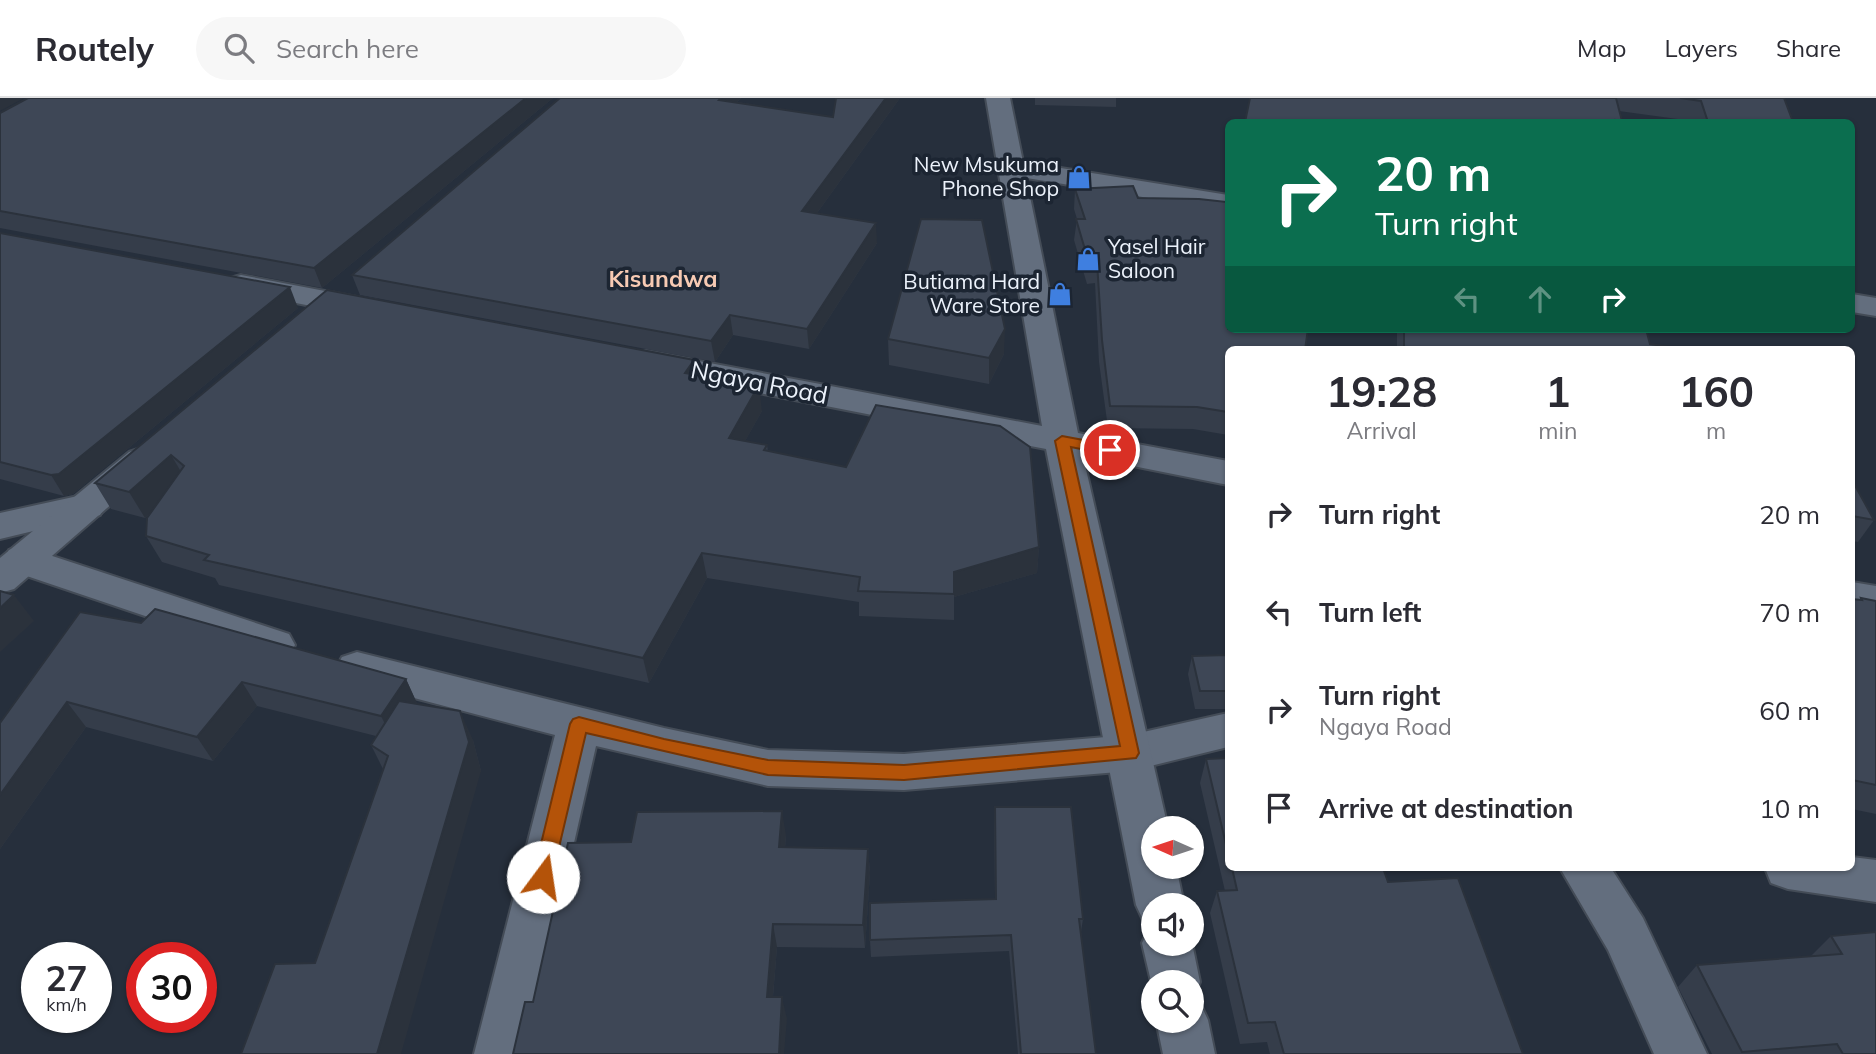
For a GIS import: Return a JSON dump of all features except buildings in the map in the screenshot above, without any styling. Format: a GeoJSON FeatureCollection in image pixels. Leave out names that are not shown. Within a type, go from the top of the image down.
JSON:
{"type":"FeatureCollection","features":[{"type":"Feature","properties":{"kind":"street"},"geometry":{"type":"LineString","coordinates":[[998,98],[1062,441],[1158,893]]}},
{"type":"Feature","properties":{"kind":"street"},"geometry":{"type":"LineString","coordinates":[[1011,168],[1225,203]]}},
{"type":"Feature","properties":{"kind":"street"},"geometry":{"type":"LineString","coordinates":[[206,278],[341,292],[399,314]]}},
{"type":"Feature","properties":{"kind":"street"},"geometry":{"type":"LineString","coordinates":[[299,327],[341,292]]}},
{"type":"Feature","properties":{"kind":"street"},"geometry":{"type":"LineString","coordinates":[[1855,304],[1876,307]]}},
{"type":"Feature","properties":{"kind":"street","name":"Ngaya Road"},"geometry":{"type":"LineString","coordinates":[[617,355],[1225,472]]}},
{"type":"Feature","properties":{"kind":"street"},"geometry":{"type":"LineString","coordinates":[[11,570],[161,443]]}},
{"type":"Feature","properties":{"kind":"street"},"geometry":{"type":"LineString","coordinates":[[0,526],[87,506]]}},
{"type":"Feature","properties":{"kind":"street"},"geometry":{"type":"LineString","coordinates":[[11,570],[425,687],[664,746],[768,768],[904,772],[1130,753],[1225,731]]}},
{"type":"Feature","properties":{"kind":"street"},"geometry":{"type":"LineString","coordinates":[[1855,596],[1876,600]]}},
{"type":"Feature","properties":{"kind":"street"},"geometry":{"type":"LineString","coordinates":[[500,1054],[579,724]]}},
{"type":"Feature","properties":{"kind":"street"},"geometry":{"type":"LineString","coordinates":[[1585,871],[1613,912],[1681,1054]]}},
{"type":"Feature","properties":{"kind":"street"},"geometry":{"type":"LineString","coordinates":[[1808,871],[1876,881]]}},
{"type":"Feature","properties":{"kind":"street"},"geometry":{"type":"LineString","coordinates":[[1185,1033],[1189,1054]]}},
{"type":"Feature","properties":{"kind":"place","name":"New Msukuma Phone Shop"},"geometry":{"type":"Point","coordinates":[1079,177]}},
{"type":"Feature","properties":{"kind":"place","name":"Yasel Hair Saloon"},"geometry":{"type":"Point","coordinates":[1088,259]}},
{"type":"Feature","properties":{"kind":"place","name":"Butiama Hard Ware Store"},"geometry":{"type":"Point","coordinates":[1060,294]}},
{"type":"Feature","properties":{"kind":"district","name":"Kisundwa"},"geometry":{"type":"Point","coordinates":[663,279]}},
{"type":"Feature","properties":{"kind":"route"},"geometry":{"type":"LineString","coordinates":[[543,877],[579,724],[664,746],[768,768],[904,772],[1130,753],[1062,441],[1110,450]]}}]}
